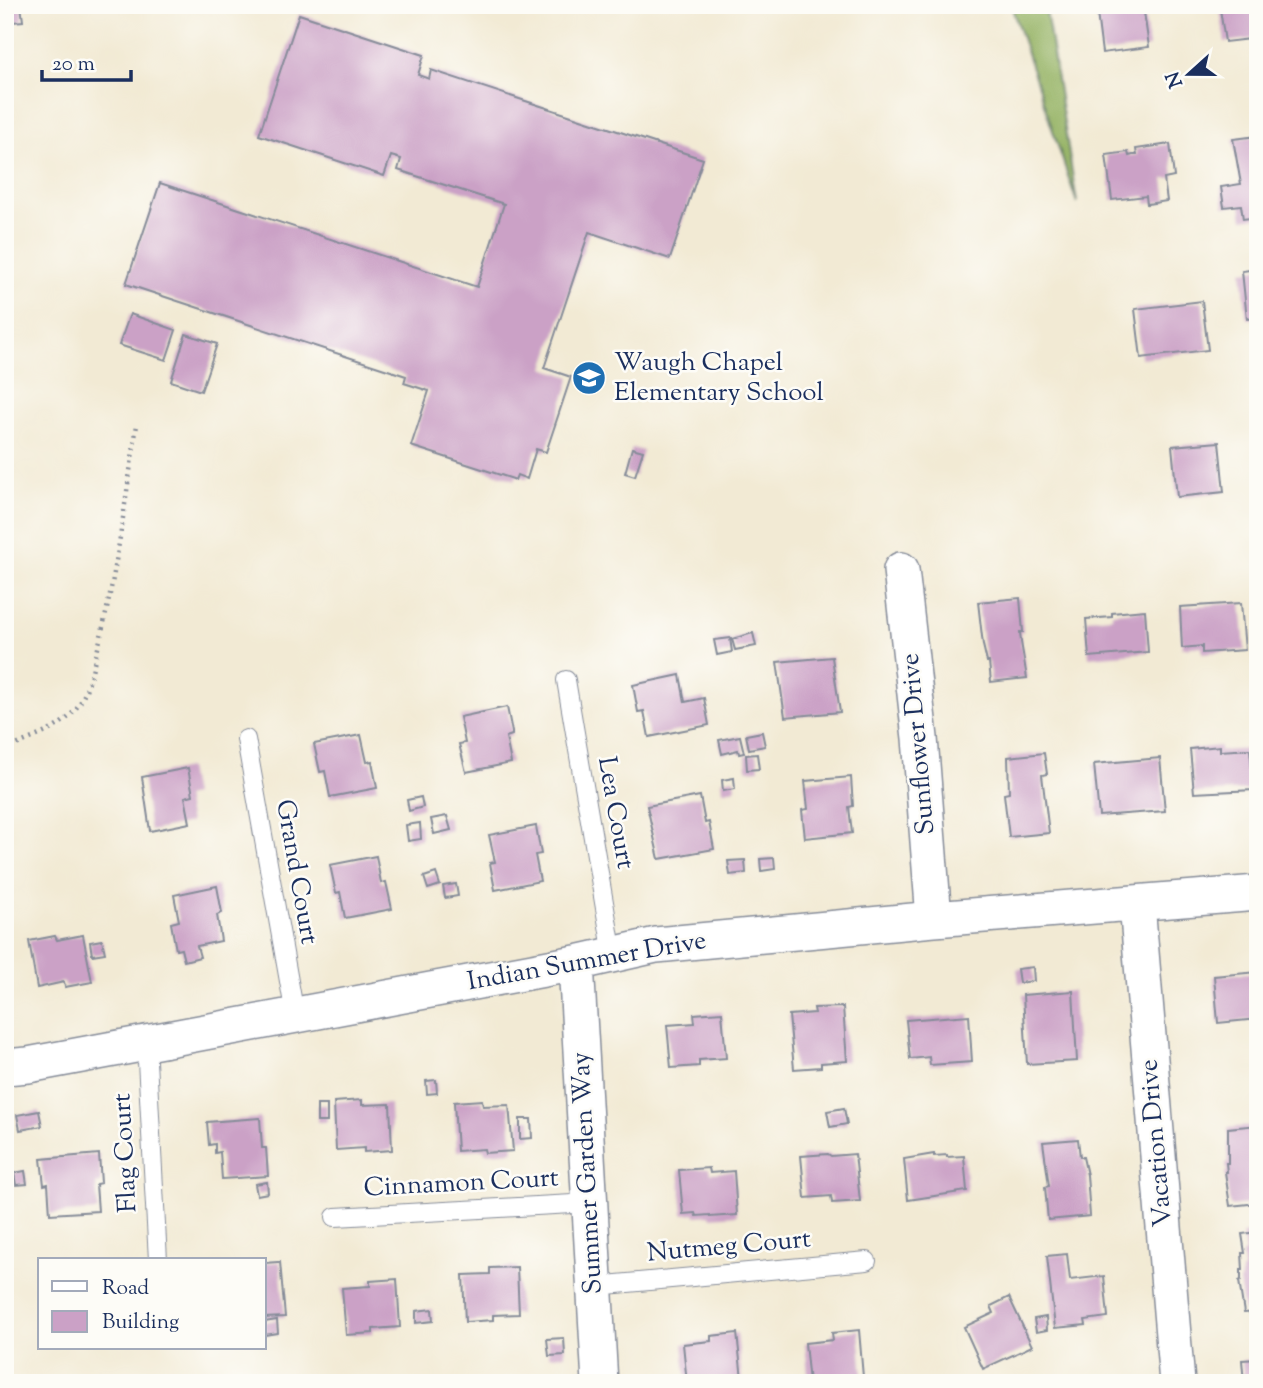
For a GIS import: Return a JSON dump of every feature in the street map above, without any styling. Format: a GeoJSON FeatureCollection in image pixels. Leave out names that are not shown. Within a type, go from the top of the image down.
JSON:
{"type":"FeatureCollection","features":[{"type":"Feature","properties":{"kind":"street","name":"Sunflower Drive"},"geometry":{"type":"LineString","coordinates":[[901,570],[920,738],[934,919]]}},
{"type":"Feature","properties":{"kind":"street","name":"Indian Summer Drive"},"geometry":{"type":"LineString","coordinates":[[5,1067],[28,1065],[576,963],[656,945],[1258,893]]}},
{"type":"Feature","properties":{"kind":"street","name":"Vacation Drive"},"geometry":{"type":"LineString","coordinates":[[1137,904],[1177,1383]]}},
{"type":"Feature","properties":{"kind":"street","name":"Summer Garden Way"},"geometry":{"type":"LineString","coordinates":[[576,963],[600,1383]]}},
{"type":"Feature","properties":{"kind":"lane","name":"Lea Court"},"geometry":{"type":"LineString","coordinates":[[566,680],[613,955]]}},
{"type":"Feature","properties":{"kind":"lane","name":"Grand Court"},"geometry":{"type":"LineString","coordinates":[[246,739],[295,1015]]}},
{"type":"Feature","properties":{"kind":"lane","name":"Flag Court"},"geometry":{"type":"LineString","coordinates":[[146,1043],[158,1258]]}},
{"type":"Feature","properties":{"kind":"lane","name":"Cinnamon Court"},"geometry":{"type":"LineString","coordinates":[[335,1217],[591,1203]]}},
{"type":"Feature","properties":{"kind":"lane","name":"Nutmeg Court"},"geometry":{"type":"LineString","coordinates":[[595,1286],[867,1261]]}},
{"type":"Feature","properties":{"kind":"path"},"geometry":{"type":"LineString","coordinates":[[5,751],[16,744],[53,731],[78,707],[91,675],[107,614],[137,425]]}},
{"type":"Feature","properties":{"kind":"green space"},"geometry":{"type":"Polygon","coordinates":[[[1011,5],[1045,5],[1077,203],[1011,5]]]}},
{"type":"Feature","properties":{"kind":"building"},"geometry":{"type":"Polygon","coordinates":[[[10,5],[21,5],[23,21],[12,22],[10,5]]]}},
{"type":"Feature","properties":{"kind":"building"},"geometry":{"type":"Polygon","coordinates":[[[1096,5],[1143,5],[1149,47],[1102,53],[1096,5]]]}},
{"type":"Feature","properties":{"kind":"building"},"geometry":{"type":"Polygon","coordinates":[[[1222,5],[1258,5],[1258,38],[1225,42],[1220,9],[1223,8],[1222,5]]]}},
{"type":"Feature","properties":{"kind":"building"},"geometry":{"type":"Polygon","coordinates":[[[299,14],[424,55],[418,75],[429,79],[431,70],[703,159],[670,259],[589,232],[544,368],[571,377],[546,452],[536,449],[527,479],[517,475],[515,480],[411,446],[429,391],[404,383],[406,376],[126,284],[160,183],[477,287],[504,204],[398,170],[401,159],[391,156],[384,176],[259,135],[299,14]]]}},
{"type":"Feature","properties":{"kind":"building"},"geometry":{"type":"Polygon","coordinates":[[[1258,136],[1258,217],[1243,219],[1241,205],[1224,207],[1221,187],[1241,184],[1233,139],[1258,136]]]}},
{"type":"Feature","properties":{"kind":"building"},"geometry":{"type":"Polygon","coordinates":[[[1170,144],[1174,177],[1164,179],[1167,201],[1147,204],[1146,196],[1112,200],[1106,155],[1128,152],[1129,156],[1137,155],[1136,149],[1170,144]]]}},
{"type":"Feature","properties":{"kind":"building"},"geometry":{"type":"Polygon","coordinates":[[[1258,269],[1258,318],[1247,319],[1242,271],[1258,269]]]}},
{"type":"Feature","properties":{"kind":"building"},"geometry":{"type":"Polygon","coordinates":[[[1202,301],[1208,350],[1141,358],[1135,309],[1202,301]]]}},
{"type":"Feature","properties":{"kind":"building"},"geometry":{"type":"Polygon","coordinates":[[[130,314],[176,330],[166,360],[119,345],[130,314]]]}},
{"type":"Feature","properties":{"kind":"building"},"geometry":{"type":"Polygon","coordinates":[[[186,334],[217,344],[201,391],[171,381],[186,334]]]}},
{"type":"Feature","properties":{"kind":"building"},"geometry":{"type":"Polygon","coordinates":[[[1219,442],[1224,492],[1177,497],[1172,446],[1219,442]]]}},
{"type":"Feature","properties":{"kind":"building"},"geometry":{"type":"Polygon","coordinates":[[[632,448],[643,451],[635,476],[625,473],[632,448]]]}},
{"type":"Feature","properties":{"kind":"building"},"geometry":{"type":"Polygon","coordinates":[[[1020,598],[1023,632],[1020,632],[1027,678],[991,682],[978,602],[1020,598]]]}},
{"type":"Feature","properties":{"kind":"building"},"geometry":{"type":"Polygon","coordinates":[[[1241,603],[1245,650],[1202,653],[1202,646],[1182,648],[1180,607],[1241,603]]]}},
{"type":"Feature","properties":{"kind":"building"},"geometry":{"type":"Polygon","coordinates":[[[1145,610],[1148,652],[1089,657],[1086,619],[1145,610]]]}},
{"type":"Feature","properties":{"kind":"building"},"geometry":{"type":"Polygon","coordinates":[[[753,633],[756,646],[735,650],[732,639],[753,633]]]}},
{"type":"Feature","properties":{"kind":"building"},"geometry":{"type":"Polygon","coordinates":[[[730,638],[732,652],[717,655],[714,640],[730,638]]]}},
{"type":"Feature","properties":{"kind":"building"},"geometry":{"type":"Polygon","coordinates":[[[832,657],[840,712],[785,717],[777,662],[832,657]]]}},
{"type":"Feature","properties":{"kind":"building"},"geometry":{"type":"Polygon","coordinates":[[[680,675],[685,702],[704,698],[709,725],[649,737],[644,711],[638,712],[633,685],[680,675]]]}},
{"type":"Feature","properties":{"kind":"building"},"geometry":{"type":"Polygon","coordinates":[[[507,707],[512,732],[512,735],[506,737],[511,763],[466,772],[459,744],[465,743],[460,717],[507,707]]]}},
{"type":"Feature","properties":{"kind":"building"},"geometry":{"type":"Polygon","coordinates":[[[762,732],[765,746],[749,749],[746,735],[762,732]]]}},
{"type":"Feature","properties":{"kind":"building"},"geometry":{"type":"Polygon","coordinates":[[[361,735],[367,762],[372,761],[377,788],[330,797],[325,771],[320,772],[314,744],[361,735]]]}},
{"type":"Feature","properties":{"kind":"building"},"geometry":{"type":"Polygon","coordinates":[[[740,736],[744,753],[739,754],[738,750],[722,754],[719,740],[740,736]]]}},
{"type":"Feature","properties":{"kind":"building"},"geometry":{"type":"Polygon","coordinates":[[[1220,746],[1220,751],[1250,749],[1254,790],[1194,793],[1190,749],[1220,746]]]}},
{"type":"Feature","properties":{"kind":"building"},"geometry":{"type":"Polygon","coordinates":[[[1044,753],[1047,774],[1042,775],[1049,833],[1009,837],[1004,794],[1009,793],[1008,757],[1044,753]]]}},
{"type":"Feature","properties":{"kind":"building"},"geometry":{"type":"Polygon","coordinates":[[[757,754],[759,769],[747,770],[746,755],[757,754]]]}},
{"type":"Feature","properties":{"kind":"building"},"geometry":{"type":"Polygon","coordinates":[[[1160,758],[1165,811],[1099,816],[1094,764],[1160,758]]]}},
{"type":"Feature","properties":{"kind":"building"},"geometry":{"type":"Polygon","coordinates":[[[188,768],[193,795],[185,797],[190,823],[150,831],[142,777],[188,768]]]}},
{"type":"Feature","properties":{"kind":"building"},"geometry":{"type":"Polygon","coordinates":[[[851,777],[853,806],[849,807],[852,833],[805,838],[802,810],[808,809],[805,781],[851,777]]]}},
{"type":"Feature","properties":{"kind":"building"},"geometry":{"type":"Polygon","coordinates":[[[734,778],[735,789],[723,791],[722,780],[734,778]]]}},
{"type":"Feature","properties":{"kind":"building"},"geometry":{"type":"Polygon","coordinates":[[[700,796],[714,849],[659,859],[647,806],[700,796]]]}},
{"type":"Feature","properties":{"kind":"building"},"geometry":{"type":"Polygon","coordinates":[[[421,797],[423,807],[409,811],[407,800],[421,797]]]}},
{"type":"Feature","properties":{"kind":"building"},"geometry":{"type":"Polygon","coordinates":[[[447,816],[451,830],[434,834],[431,819],[447,816]]]}},
{"type":"Feature","properties":{"kind":"building"},"geometry":{"type":"Polygon","coordinates":[[[420,823],[421,839],[408,841],[406,825],[420,823]]]}},
{"type":"Feature","properties":{"kind":"building"},"geometry":{"type":"Polygon","coordinates":[[[536,826],[541,854],[535,855],[540,881],[495,890],[490,863],[495,862],[489,835],[536,826]]]}},
{"type":"Feature","properties":{"kind":"building"},"geometry":{"type":"Polygon","coordinates":[[[376,856],[381,883],[386,882],[392,909],[345,918],[340,892],[336,893],[330,865],[376,856]]]}},
{"type":"Feature","properties":{"kind":"building"},"geometry":{"type":"Polygon","coordinates":[[[774,858],[775,869],[761,871],[760,859],[774,858]]]}},
{"type":"Feature","properties":{"kind":"building"},"geometry":{"type":"Polygon","coordinates":[[[745,860],[746,873],[730,875],[728,861],[745,860]]]}},
{"type":"Feature","properties":{"kind":"building"},"geometry":{"type":"Polygon","coordinates":[[[436,873],[440,885],[428,889],[424,877],[436,873]]]}},
{"type":"Feature","properties":{"kind":"building"},"geometry":{"type":"Polygon","coordinates":[[[456,884],[458,896],[445,898],[443,886],[456,884]]]}},
{"type":"Feature","properties":{"kind":"building"},"geometry":{"type":"Polygon","coordinates":[[[217,886],[222,913],[217,915],[221,941],[197,946],[200,957],[184,961],[181,949],[176,950],[171,923],[179,921],[174,895],[217,886]]]}},
{"type":"Feature","properties":{"kind":"building"},"geometry":{"type":"Polygon","coordinates":[[[83,935],[92,982],[65,987],[64,982],[37,988],[29,941],[83,935]]]}},
{"type":"Feature","properties":{"kind":"building"},"geometry":{"type":"Polygon","coordinates":[[[102,940],[105,953],[92,955],[90,942],[102,940]]]}},
{"type":"Feature","properties":{"kind":"building"},"geometry":{"type":"Polygon","coordinates":[[[1033,967],[1034,981],[1019,983],[1017,969],[1033,967]]]}},
{"type":"Feature","properties":{"kind":"building"},"geometry":{"type":"Polygon","coordinates":[[[1258,972],[1258,1019],[1218,1023],[1214,976],[1258,972]]]}},
{"type":"Feature","properties":{"kind":"building"},"geometry":{"type":"Polygon","coordinates":[[[1073,991],[1077,1061],[1027,1064],[1023,995],[1073,991]]]}},
{"type":"Feature","properties":{"kind":"building"},"geometry":{"type":"Polygon","coordinates":[[[843,1007],[847,1061],[794,1069],[789,1015],[815,1013],[814,1008],[843,1007]]]}},
{"type":"Feature","properties":{"kind":"building"},"geometry":{"type":"Polygon","coordinates":[[[722,1012],[726,1058],[699,1060],[699,1066],[671,1068],[667,1025],[695,1023],[694,1014],[722,1012]]]}},
{"type":"Feature","properties":{"kind":"building"},"geometry":{"type":"Polygon","coordinates":[[[969,1015],[972,1062],[930,1065],[929,1057],[910,1059],[906,1020],[969,1015]]]}},
{"type":"Feature","properties":{"kind":"building"},"geometry":{"type":"Polygon","coordinates":[[[436,1080],[437,1093],[427,1094],[426,1081],[436,1080]]]}},
{"type":"Feature","properties":{"kind":"building"},"geometry":{"type":"Polygon","coordinates":[[[362,1100],[362,1105],[390,1104],[392,1150],[336,1150],[334,1102],[362,1100]]]}},
{"type":"Feature","properties":{"kind":"building"},"geometry":{"type":"Polygon","coordinates":[[[482,1100],[483,1106],[509,1105],[513,1151],[457,1151],[454,1102],[482,1100]]]}},
{"type":"Feature","properties":{"kind":"building"},"geometry":{"type":"Polygon","coordinates":[[[317,1105],[327,1105],[327,1122],[317,1122],[317,1105]]]}},
{"type":"Feature","properties":{"kind":"building"},"geometry":{"type":"Polygon","coordinates":[[[844,1108],[847,1124],[830,1127],[827,1111],[844,1108]]]}},
{"type":"Feature","properties":{"kind":"building"},"geometry":{"type":"Polygon","coordinates":[[[39,1111],[42,1126],[20,1130],[17,1115],[39,1111]]]}},
{"type":"Feature","properties":{"kind":"building"},"geometry":{"type":"Polygon","coordinates":[[[260,1118],[262,1148],[266,1148],[268,1176],[222,1179],[220,1152],[215,1153],[215,1144],[209,1145],[207,1122],[260,1118]]]}},
{"type":"Feature","properties":{"kind":"building"},"geometry":{"type":"Polygon","coordinates":[[[520,1119],[531,1119],[532,1138],[520,1139],[520,1119]]]}},
{"type":"Feature","properties":{"kind":"building"},"geometry":{"type":"Polygon","coordinates":[[[1258,1125],[1258,1203],[1230,1206],[1225,1172],[1228,1163],[1228,1128],[1258,1125]]]}},
{"type":"Feature","properties":{"kind":"building"},"geometry":{"type":"Polygon","coordinates":[[[1078,1139],[1080,1157],[1083,1157],[1087,1175],[1090,1216],[1048,1220],[1045,1187],[1049,1186],[1043,1142],[1078,1139]]]}},
{"type":"Feature","properties":{"kind":"building"},"geometry":{"type":"Polygon","coordinates":[[[99,1154],[101,1183],[96,1184],[98,1211],[50,1214],[48,1184],[44,1185],[41,1159],[99,1154]]]}},
{"type":"Feature","properties":{"kind":"building"},"geometry":{"type":"Polygon","coordinates":[[[855,1154],[860,1201],[832,1203],[831,1196],[805,1198],[801,1156],[855,1154]]]}},
{"type":"Feature","properties":{"kind":"building"},"geometry":{"type":"Polygon","coordinates":[[[934,1154],[947,1157],[964,1156],[967,1191],[908,1200],[904,1159],[934,1154]]]}},
{"type":"Feature","properties":{"kind":"building"},"geometry":{"type":"Polygon","coordinates":[[[709,1168],[710,1173],[734,1171],[737,1215],[710,1217],[696,1216],[695,1213],[683,1214],[679,1170],[709,1168]]]}},
{"type":"Feature","properties":{"kind":"building"},"geometry":{"type":"Polygon","coordinates":[[[25,1171],[27,1184],[16,1185],[14,1173],[25,1171]]]}},
{"type":"Feature","properties":{"kind":"building"},"geometry":{"type":"Polygon","coordinates":[[[267,1182],[268,1193],[257,1195],[255,1184],[267,1182]]]}},
{"type":"Feature","properties":{"kind":"building"},"geometry":{"type":"Polygon","coordinates":[[[1258,1232],[1258,1312],[1244,1313],[1239,1281],[1243,1270],[1242,1253],[1245,1253],[1242,1234],[1258,1232]]]}},
{"type":"Feature","properties":{"kind":"building"},"geometry":{"type":"Polygon","coordinates":[[[1067,1254],[1070,1280],[1104,1276],[1108,1317],[1085,1320],[1086,1325],[1055,1328],[1047,1256],[1067,1254]]]}},
{"type":"Feature","properties":{"kind":"building"},"geometry":{"type":"Polygon","coordinates":[[[280,1262],[285,1317],[266,1318],[266,1263],[280,1262]]]}},
{"type":"Feature","properties":{"kind":"building"},"geometry":{"type":"Polygon","coordinates":[[[517,1267],[519,1314],[493,1315],[493,1320],[465,1322],[463,1275],[490,1274],[490,1268],[517,1267]]]}},
{"type":"Feature","properties":{"kind":"building"},"geometry":{"type":"Polygon","coordinates":[[[397,1279],[400,1327],[346,1335],[342,1288],[370,1286],[370,1281],[397,1279]]]}},
{"type":"Feature","properties":{"kind":"building"},"geometry":{"type":"Polygon","coordinates":[[[1009,1297],[1032,1346],[983,1369],[964,1327],[994,1313],[991,1306],[1009,1297]]]}},
{"type":"Feature","properties":{"kind":"building"},"geometry":{"type":"Polygon","coordinates":[[[432,1309],[433,1321],[416,1323],[416,1311],[432,1309]]]}},
{"type":"Feature","properties":{"kind":"building"},"geometry":{"type":"Polygon","coordinates":[[[1046,1317],[1047,1330],[1036,1332],[1034,1319],[1046,1317]]]}},
{"type":"Feature","properties":{"kind":"building"},"geometry":{"type":"Polygon","coordinates":[[[277,1320],[278,1333],[266,1335],[266,1322],[277,1320]]]}},
{"type":"Feature","properties":{"kind":"building"},"geometry":{"type":"Polygon","coordinates":[[[859,1330],[863,1377],[837,1379],[837,1383],[809,1383],[805,1343],[833,1340],[832,1333],[859,1330]]]}},
{"type":"Feature","properties":{"kind":"building"},"geometry":{"type":"Polygon","coordinates":[[[737,1333],[742,1379],[687,1383],[683,1344],[711,1341],[711,1336],[737,1333]]]}},
{"type":"Feature","properties":{"kind":"building"},"geometry":{"type":"Polygon","coordinates":[[[564,1338],[565,1355],[549,1356],[547,1339],[564,1338]]]}},
{"type":"Feature","properties":{"kind":"building"},"geometry":{"type":"Polygon","coordinates":[[[1258,1359],[1258,1383],[1244,1383],[1242,1360],[1258,1359]]]}},
{"type":"Feature","properties":{"kind":"place","name":"Waugh Chapel Elementary School"},"geometry":{"type":"Point","coordinates":[589,378]}}]}
